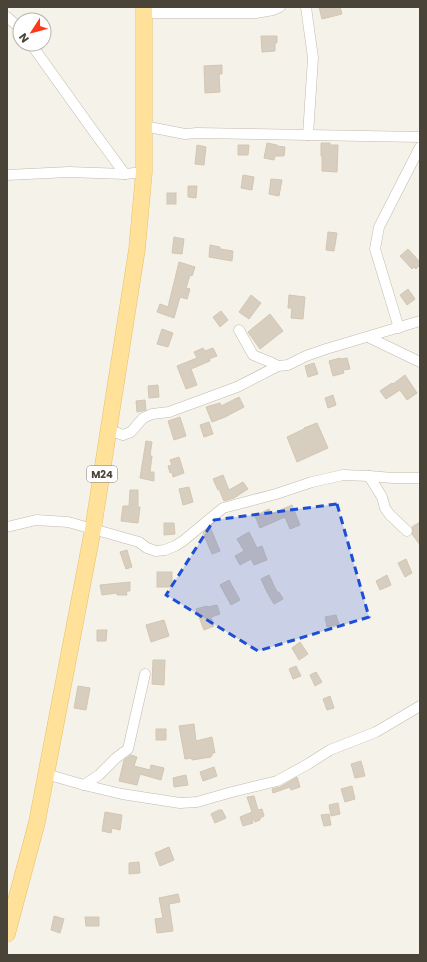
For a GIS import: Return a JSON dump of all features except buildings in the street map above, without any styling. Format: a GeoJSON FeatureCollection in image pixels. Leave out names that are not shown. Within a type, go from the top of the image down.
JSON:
{"type":"FeatureCollection","features":[{"type":"Feature","properties":{"kind":"main road","name":"M24"},"geometry":{"type":"LineString","coordinates":[[7,934],[37,822],[92,529],[138,249],[144,172],[144,10]]}},
{"type":"Feature","properties":{"kind":"street"},"geometry":{"type":"LineString","coordinates":[[144,10],[256,14],[280,7]]}},
{"type":"Feature","properties":{"kind":"street"},"geometry":{"type":"LineString","coordinates":[[306,7],[313,58],[308,135]]}},
{"type":"Feature","properties":{"kind":"street"},"geometry":{"type":"LineString","coordinates":[[37,52],[125,174]]}},
{"type":"Feature","properties":{"kind":"street"},"geometry":{"type":"LineString","coordinates":[[144,126],[185,134],[420,137]]}},
{"type":"Feature","properties":{"kind":"street"},"geometry":{"type":"LineString","coordinates":[[399,328],[375,249],[379,227],[420,147]]}},
{"type":"Feature","properties":{"kind":"street"},"geometry":{"type":"LineString","coordinates":[[7,175],[69,172],[125,174],[144,172]]}},
{"type":"Feature","properties":{"kind":"street"},"geometry":{"type":"LineString","coordinates":[[109,430],[123,435],[131,432],[143,418],[152,414],[169,412],[230,389],[278,366],[288,365],[306,356],[420,321]]}},
{"type":"Feature","properties":{"kind":"street"},"geometry":{"type":"LineString","coordinates":[[239,330],[253,355],[278,366]]}},
{"type":"Feature","properties":{"kind":"street"},"geometry":{"type":"LineString","coordinates":[[368,337],[420,362]]}},
{"type":"Feature","properties":{"kind":"street"},"geometry":{"type":"LineString","coordinates":[[7,527],[36,520],[68,522],[139,542],[146,548],[156,552],[166,550],[182,541],[223,508],[276,494],[312,482],[343,475],[420,478]]}},
{"type":"Feature","properties":{"kind":"street"},"geometry":{"type":"LineString","coordinates":[[369,476],[382,497],[385,508],[390,515],[407,531]]}},
{"type":"Feature","properties":{"kind":"street"},"geometry":{"type":"LineString","coordinates":[[84,785],[99,775],[116,758],[128,749],[145,674]]}},
{"type":"Feature","properties":{"kind":"street"},"geometry":{"type":"LineString","coordinates":[[46,774],[122,794],[180,803],[197,802],[277,781],[330,750],[376,732],[420,706]]}},
{"type":"Feature","properties":{"kind":"highlighted area"},"geometry":{"type":"Polygon","coordinates":[[[337,504],[369,617],[258,651],[166,595],[214,520],[337,504]]]}}]}
